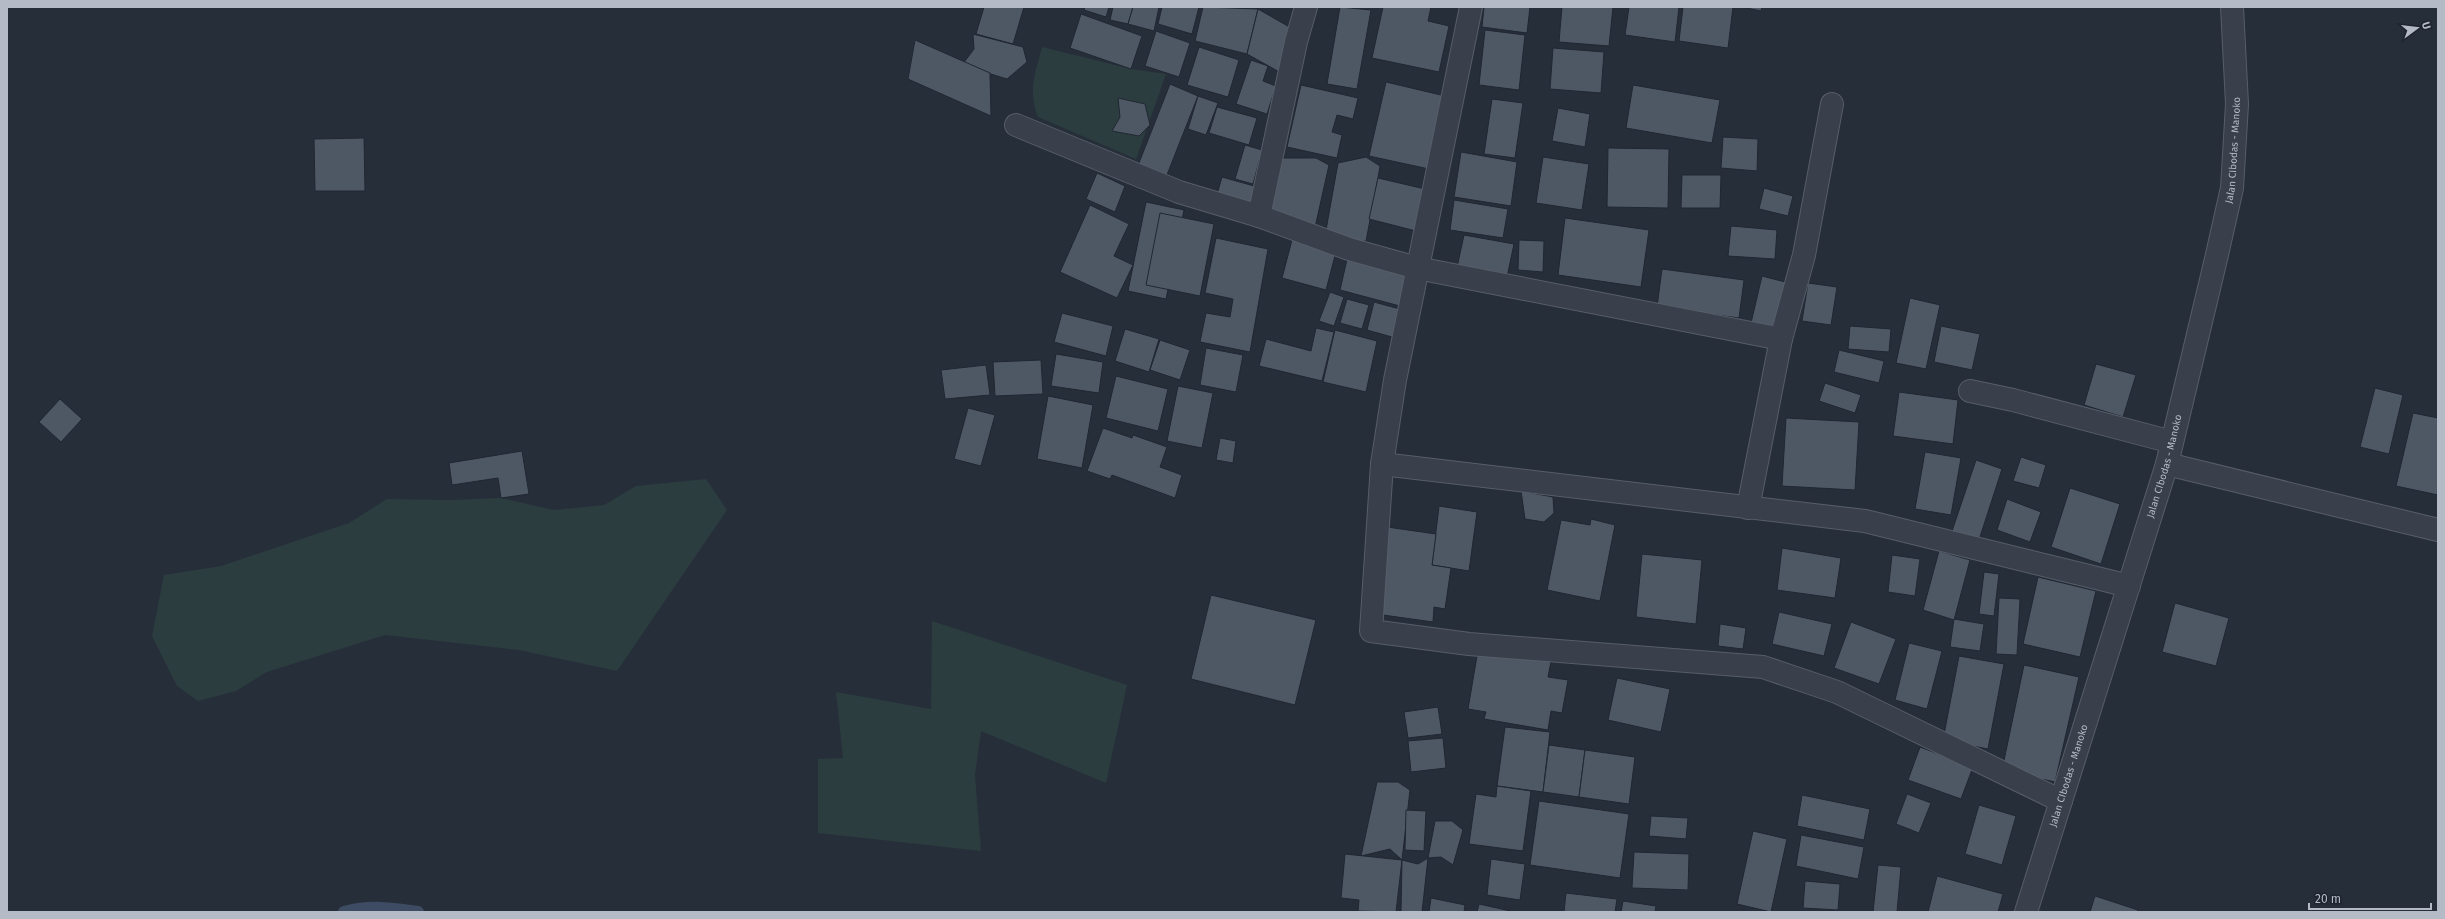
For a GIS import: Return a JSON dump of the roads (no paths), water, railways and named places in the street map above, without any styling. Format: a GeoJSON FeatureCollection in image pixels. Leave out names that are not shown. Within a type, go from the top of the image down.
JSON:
{"type":"FeatureCollection","features":[{"type":"Feature","properties":{"kind":"street"},"geometry":{"type":"LineString","coordinates":[[1258,216],[1296,42],[1306,7]]}},
{"type":"Feature","properties":{"kind":"street"},"geometry":{"type":"LineString","coordinates":[[1471,7],[1417,268],[1411,308],[1394,380],[1382,464],[1371,631],[1469,644],[1762,667],[1837,692],[2061,802]]}},
{"type":"Feature","properties":{"kind":"street","name":"Jalan CIbodas - Manoko"},"geometry":{"type":"LineString","coordinates":[[2026,912],[2130,586],[2167,464],[2232,188],[2237,104],[2232,7]]}},
{"type":"Feature","properties":{"kind":"street"},"geometry":{"type":"LineString","coordinates":[[1748,508],[1781,339],[1804,255],[1832,104]]}},
{"type":"Feature","properties":{"kind":"street"},"geometry":{"type":"LineString","coordinates":[[1016,125],[1179,192],[1258,216],[1349,249],[1417,268],[1781,339]]}},
{"type":"Feature","properties":{"kind":"street"},"geometry":{"type":"LineString","coordinates":[[1970,391],[2013,400],[2172,442]]}},
{"type":"Feature","properties":{"kind":"street"},"geometry":{"type":"LineString","coordinates":[[1382,464],[1748,508],[1865,520],[2130,586]]}},
{"type":"Feature","properties":{"kind":"street"},"geometry":{"type":"LineString","coordinates":[[2167,464],[2438,530]]}},
{"type":"Feature","properties":{"kind":"waterway"},"geometry":{"type":"LineString","coordinates":[[344,912],[363,908],[390,908],[418,912]]}}]}
